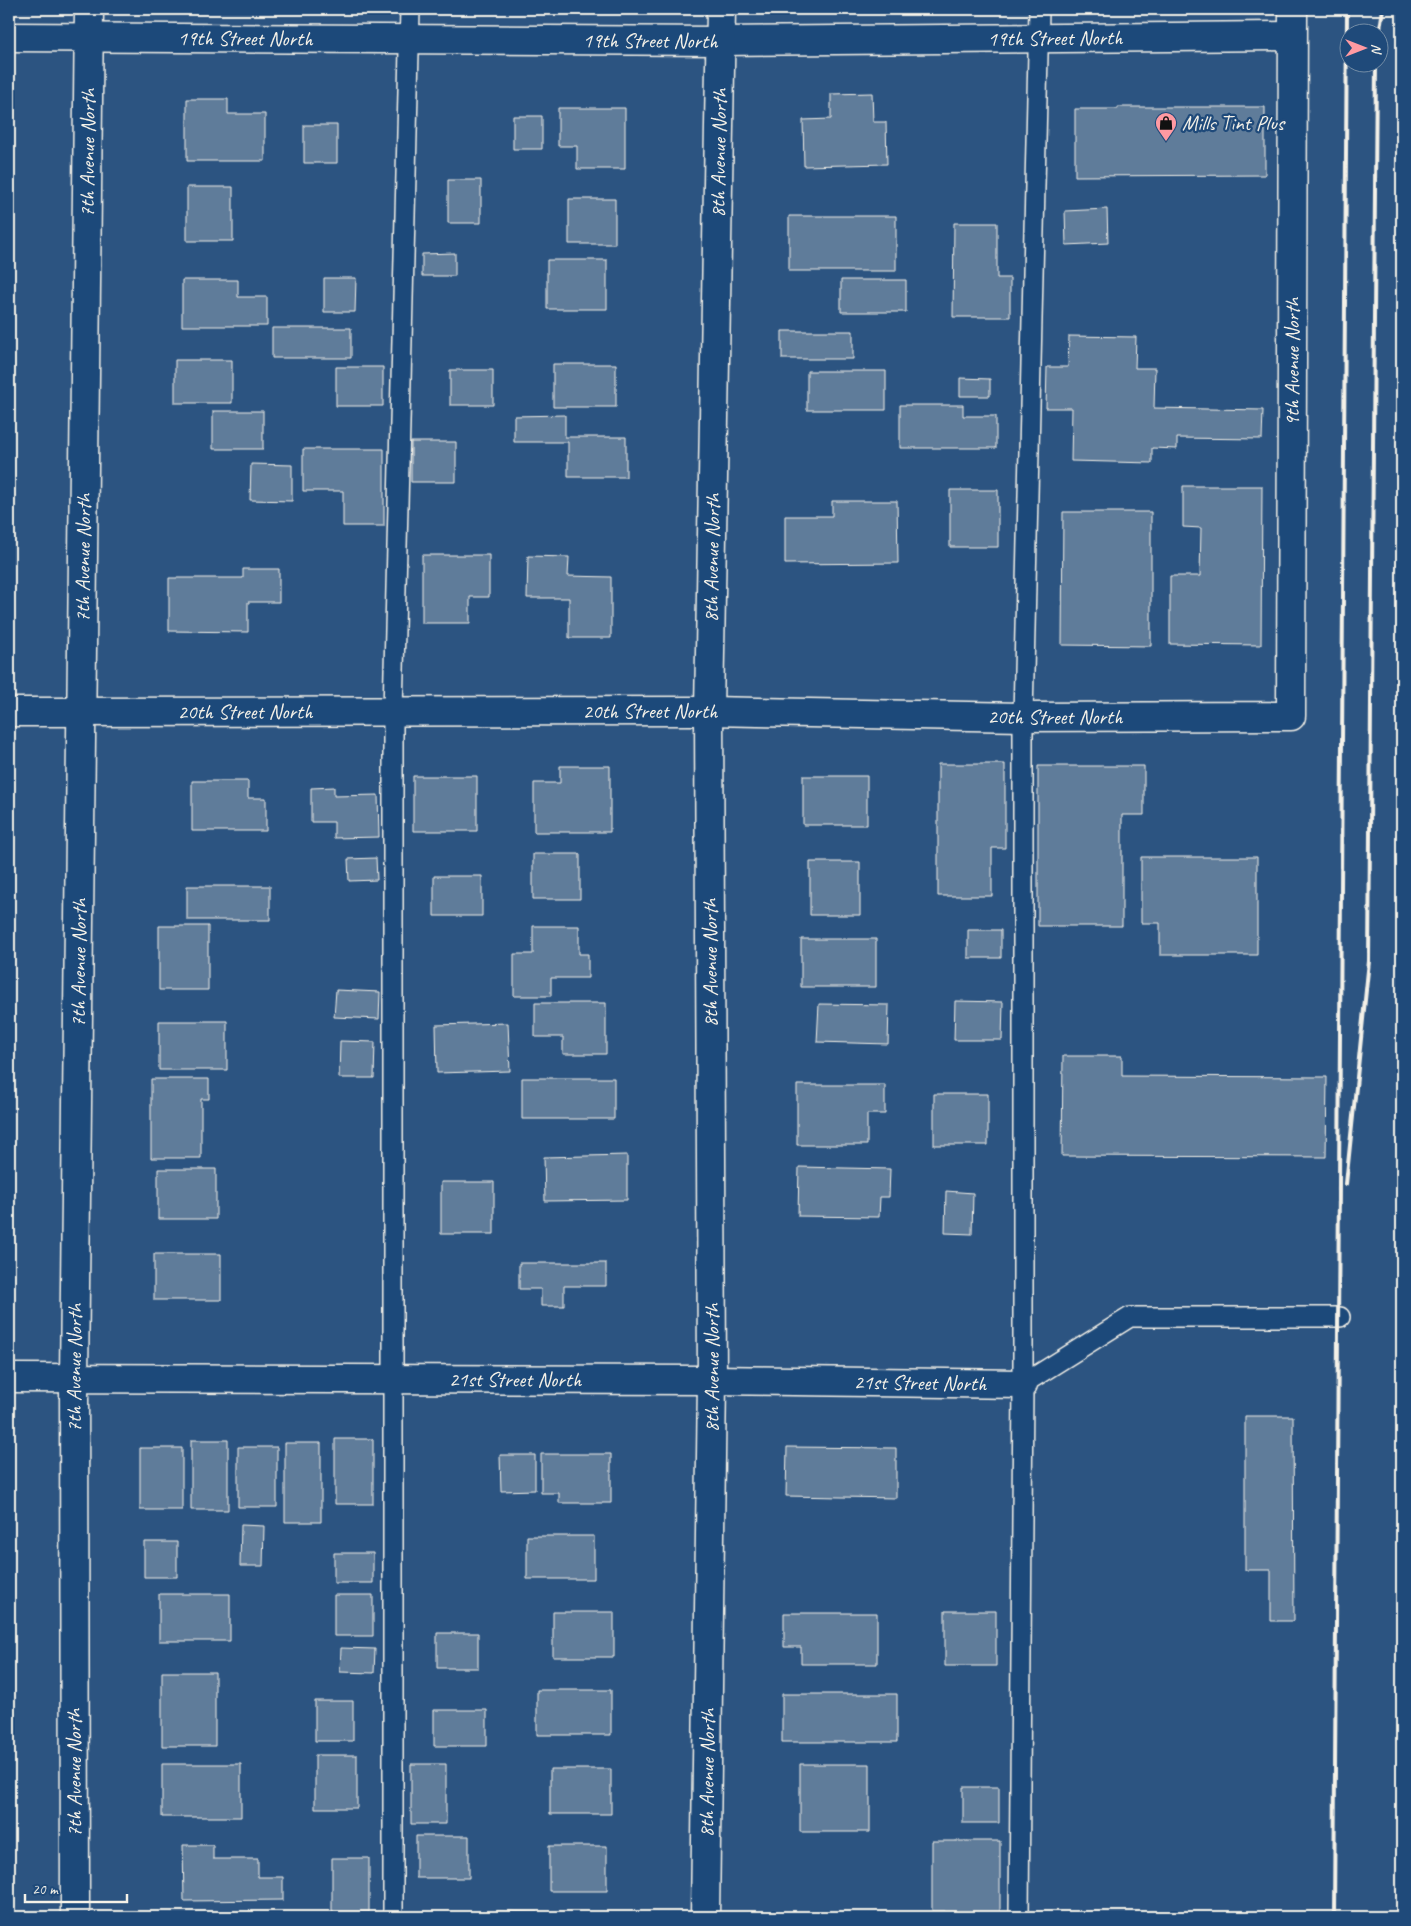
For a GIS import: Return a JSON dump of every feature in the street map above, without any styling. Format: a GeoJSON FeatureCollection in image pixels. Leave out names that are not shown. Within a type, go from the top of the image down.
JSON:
{"type":"FeatureCollection","features":[{"type":"Feature","properties":{"kind":"street","name":"7th Avenue North"},"geometry":{"type":"LineString","coordinates":[[74,1917],[74,1378],[89,9]]}},
{"type":"Feature","properties":{"kind":"street","name":"8th Avenue North"},"geometry":{"type":"LineString","coordinates":[[706,1917],[712,1380],[709,711],[721,9]]}},
{"type":"Feature","properties":{"kind":"street","name":"9th Avenue North"},"geometry":{"type":"LineString","coordinates":[[1291,716],[1293,9]]}},
{"type":"Feature","properties":{"kind":"street","name":"19th Street North"},"geometry":{"type":"LineString","coordinates":[[9,36],[721,41],[1292,36]]}},
{"type":"Feature","properties":{"kind":"street","name":"20th Street North"},"geometry":{"type":"LineString","coordinates":[[9,712],[709,711],[1024,717],[1291,716]]}},
{"type":"Feature","properties":{"kind":"street","name":"21st Street North"},"geometry":{"type":"LineString","coordinates":[[9,1378],[712,1380],[1023,1384]]}},
{"type":"Feature","properties":{"kind":"lane"},"geometry":{"type":"LineString","coordinates":[[393,1917],[393,712],[410,9]]}},
{"type":"Feature","properties":{"kind":"lane"},"geometry":{"type":"LineString","coordinates":[[1019,1917],[1023,1384],[1024,717],[1039,9]]}},
{"type":"Feature","properties":{"kind":"lane"},"geometry":{"type":"LineString","coordinates":[[1023,1384],[1130,1317],[1340,1317]]}},
{"type":"Feature","properties":{"kind":"building"},"geometry":{"type":"Polygon","coordinates":[[[872,93],[873,122],[886,122],[887,164],[804,166],[803,120],[831,119],[831,94],[872,93]]]}},
{"type":"Feature","properties":{"kind":"building"},"geometry":{"type":"Polygon","coordinates":[[[187,99],[228,99],[228,114],[265,114],[265,161],[187,161],[187,99]]]}},
{"type":"Feature","properties":{"kind":"building"},"geometry":{"type":"Polygon","coordinates":[[[1118,107],[1265,107],[1265,175],[1075,176],[1075,109],[1118,109],[1118,107]]]}},
{"type":"Feature","properties":{"kind":"building"},"geometry":{"type":"Polygon","coordinates":[[[558,108],[625,108],[625,169],[577,169],[577,146],[558,146],[558,108]]]}},
{"type":"Feature","properties":{"kind":"building"},"geometry":{"type":"Polygon","coordinates":[[[513,116],[542,116],[542,149],[513,149],[513,116]]]}},
{"type":"Feature","properties":{"kind":"building"},"geometry":{"type":"Polygon","coordinates":[[[304,125],[337,125],[337,163],[304,163],[304,125]]]}},
{"type":"Feature","properties":{"kind":"building"},"geometry":{"type":"Polygon","coordinates":[[[448,180],[481,180],[481,223],[448,223],[448,180]]]}},
{"type":"Feature","properties":{"kind":"building"},"geometry":{"type":"Polygon","coordinates":[[[187,187],[233,187],[233,241],[187,241],[187,187]]]}},
{"type":"Feature","properties":{"kind":"building"},"geometry":{"type":"Polygon","coordinates":[[[569,199],[615,199],[615,244],[569,244],[569,199]]]}},
{"type":"Feature","properties":{"kind":"building"},"geometry":{"type":"Polygon","coordinates":[[[1107,209],[1108,243],[1066,245],[1065,211],[1107,209]]]}},
{"type":"Feature","properties":{"kind":"building"},"geometry":{"type":"Polygon","coordinates":[[[789,216],[896,216],[896,271],[789,271],[789,216]]]}},
{"type":"Feature","properties":{"kind":"building"},"geometry":{"type":"Polygon","coordinates":[[[954,223],[997,223],[997,278],[1010,278],[1010,317],[953,317],[954,223]]]}},
{"type":"Feature","properties":{"kind":"building"},"geometry":{"type":"Polygon","coordinates":[[[455,253],[455,276],[422,276],[422,254],[455,253]]]}},
{"type":"Feature","properties":{"kind":"building"},"geometry":{"type":"Polygon","coordinates":[[[547,260],[607,260],[607,309],[547,309],[547,260]]]}},
{"type":"Feature","properties":{"kind":"building"},"geometry":{"type":"Polygon","coordinates":[[[324,278],[356,278],[355,312],[324,312],[324,278]]]}},
{"type":"Feature","properties":{"kind":"building"},"geometry":{"type":"Polygon","coordinates":[[[182,280],[238,280],[238,297],[267,297],[267,326],[182,326],[182,280]]]}},
{"type":"Feature","properties":{"kind":"building"},"geometry":{"type":"Polygon","coordinates":[[[841,280],[906,280],[906,312],[841,312],[841,280]]]}},
{"type":"Feature","properties":{"kind":"building"},"geometry":{"type":"Polygon","coordinates":[[[272,328],[351,328],[351,358],[272,358],[272,328]]]}},
{"type":"Feature","properties":{"kind":"building"},"geometry":{"type":"Polygon","coordinates":[[[782,331],[853,331],[853,359],[782,359],[782,331]]]}},
{"type":"Feature","properties":{"kind":"building"},"geometry":{"type":"Polygon","coordinates":[[[1069,336],[1136,337],[1135,368],[1155,368],[1154,408],[1263,410],[1262,439],[1177,438],[1177,449],[1152,448],[1152,463],[1071,461],[1072,408],[1046,408],[1047,367],[1068,367],[1069,336]]]}},
{"type":"Feature","properties":{"kind":"building"},"geometry":{"type":"Polygon","coordinates":[[[175,360],[232,360],[232,403],[175,403],[175,360]]]}},
{"type":"Feature","properties":{"kind":"building"},"geometry":{"type":"Polygon","coordinates":[[[553,364],[616,364],[616,407],[553,407],[553,364]]]}},
{"type":"Feature","properties":{"kind":"building"},"geometry":{"type":"Polygon","coordinates":[[[336,367],[383,367],[383,406],[336,406],[336,367]]]}},
{"type":"Feature","properties":{"kind":"building"},"geometry":{"type":"Polygon","coordinates":[[[450,370],[493,370],[493,405],[450,405],[450,370]]]}},
{"type":"Feature","properties":{"kind":"building"},"geometry":{"type":"Polygon","coordinates":[[[807,371],[886,371],[886,410],[807,410],[807,371]]]}},
{"type":"Feature","properties":{"kind":"building"},"geometry":{"type":"Polygon","coordinates":[[[960,378],[990,379],[990,396],[960,396],[960,378]]]}},
{"type":"Feature","properties":{"kind":"building"},"geometry":{"type":"Polygon","coordinates":[[[900,405],[963,405],[963,416],[996,416],[996,448],[900,448],[900,405]]]}},
{"type":"Feature","properties":{"kind":"building"},"geometry":{"type":"Polygon","coordinates":[[[213,411],[263,411],[263,449],[213,449],[213,411]]]}},
{"type":"Feature","properties":{"kind":"building"},"geometry":{"type":"Polygon","coordinates":[[[565,415],[565,437],[626,437],[626,477],[568,477],[568,442],[514,442],[514,416],[565,415]]]}},
{"type":"Feature","properties":{"kind":"building"},"geometry":{"type":"Polygon","coordinates":[[[411,442],[456,442],[456,482],[411,482],[411,442]]]}},
{"type":"Feature","properties":{"kind":"building"},"geometry":{"type":"Polygon","coordinates":[[[303,449],[384,449],[384,526],[343,526],[343,491],[303,491],[303,449]]]}},
{"type":"Feature","properties":{"kind":"building"},"geometry":{"type":"Polygon","coordinates":[[[251,464],[292,465],[292,501],[250,500],[251,464]]]}},
{"type":"Feature","properties":{"kind":"building"},"geometry":{"type":"Polygon","coordinates":[[[1183,486],[1262,486],[1261,645],[1170,644],[1170,576],[1200,576],[1201,528],[1183,527],[1183,486]]]}},
{"type":"Feature","properties":{"kind":"building"},"geometry":{"type":"Polygon","coordinates":[[[950,490],[998,490],[998,547],[950,547],[950,490]]]}},
{"type":"Feature","properties":{"kind":"building"},"geometry":{"type":"Polygon","coordinates":[[[832,501],[897,501],[898,563],[785,564],[785,516],[832,516],[832,501]]]}},
{"type":"Feature","properties":{"kind":"building"},"geometry":{"type":"Polygon","coordinates":[[[1063,512],[1151,512],[1151,646],[1062,645],[1063,512]]]}},
{"type":"Feature","properties":{"kind":"building"},"geometry":{"type":"Polygon","coordinates":[[[422,555],[489,555],[489,597],[470,597],[470,623],[422,623],[422,555]]]}},
{"type":"Feature","properties":{"kind":"building"},"geometry":{"type":"Polygon","coordinates":[[[528,556],[569,557],[568,576],[611,577],[611,638],[569,638],[569,598],[527,598],[528,556]]]}},
{"type":"Feature","properties":{"kind":"building"},"geometry":{"type":"Polygon","coordinates":[[[243,569],[279,569],[279,602],[248,602],[248,632],[169,631],[169,578],[243,578],[243,569]]]}},
{"type":"Feature","properties":{"kind":"building"},"geometry":{"type":"Polygon","coordinates":[[[938,764],[1005,764],[1005,848],[992,848],[992,896],[938,896],[938,764]]]}},
{"type":"Feature","properties":{"kind":"building"},"geometry":{"type":"Polygon","coordinates":[[[560,766],[610,766],[610,832],[534,832],[534,783],[560,783],[560,766]]]}},
{"type":"Feature","properties":{"kind":"building"},"geometry":{"type":"Polygon","coordinates":[[[1038,766],[1144,766],[1144,815],[1122,815],[1122,926],[1038,926],[1038,766]]]}},
{"type":"Feature","properties":{"kind":"building"},"geometry":{"type":"Polygon","coordinates":[[[413,776],[477,776],[477,831],[413,831],[413,776]]]}},
{"type":"Feature","properties":{"kind":"building"},"geometry":{"type":"Polygon","coordinates":[[[803,776],[867,776],[867,825],[803,825],[803,776]]]}},
{"type":"Feature","properties":{"kind":"building"},"geometry":{"type":"Polygon","coordinates":[[[192,781],[248,781],[248,798],[266,798],[266,831],[192,831],[192,781]]]}},
{"type":"Feature","properties":{"kind":"building"},"geometry":{"type":"Polygon","coordinates":[[[334,787],[334,796],[378,795],[379,837],[334,838],[334,822],[311,822],[311,788],[334,787]]]}},
{"type":"Feature","properties":{"kind":"building"},"geometry":{"type":"Polygon","coordinates":[[[533,854],[580,854],[580,899],[533,899],[533,854]]]}},
{"type":"Feature","properties":{"kind":"building"},"geometry":{"type":"Polygon","coordinates":[[[1141,857],[1257,857],[1257,955],[1160,955],[1160,923],[1141,923],[1141,857]]]}},
{"type":"Feature","properties":{"kind":"building"},"geometry":{"type":"Polygon","coordinates":[[[376,858],[377,880],[349,881],[348,859],[376,858]]]}},
{"type":"Feature","properties":{"kind":"building"},"geometry":{"type":"Polygon","coordinates":[[[810,862],[860,862],[860,915],[810,915],[810,862]]]}},
{"type":"Feature","properties":{"kind":"building"},"geometry":{"type":"Polygon","coordinates":[[[434,876],[482,876],[482,916],[434,916],[434,876]]]}},
{"type":"Feature","properties":{"kind":"building"},"geometry":{"type":"Polygon","coordinates":[[[187,886],[270,886],[270,920],[187,920],[187,886]]]}},
{"type":"Feature","properties":{"kind":"building"},"geometry":{"type":"Polygon","coordinates":[[[159,926],[208,926],[208,990],[159,990],[159,926]]]}},
{"type":"Feature","properties":{"kind":"building"},"geometry":{"type":"Polygon","coordinates":[[[533,926],[579,926],[579,954],[588,954],[588,978],[551,978],[551,996],[514,996],[514,954],[533,954],[533,926]]]}},
{"type":"Feature","properties":{"kind":"building"},"geometry":{"type":"Polygon","coordinates":[[[968,930],[1001,930],[1001,958],[968,958],[968,930]]]}},
{"type":"Feature","properties":{"kind":"building"},"geometry":{"type":"Polygon","coordinates":[[[801,939],[876,939],[876,987],[801,987],[801,939]]]}},
{"type":"Feature","properties":{"kind":"building"},"geometry":{"type":"Polygon","coordinates":[[[336,990],[380,992],[379,1019],[334,1017],[336,990]]]}},
{"type":"Feature","properties":{"kind":"building"},"geometry":{"type":"Polygon","coordinates":[[[955,1001],[1003,1002],[1002,1040],[954,1040],[955,1001]]]}},
{"type":"Feature","properties":{"kind":"building"},"geometry":{"type":"Polygon","coordinates":[[[535,1003],[606,1003],[606,1054],[563,1054],[563,1037],[535,1037],[535,1003]]]}},
{"type":"Feature","properties":{"kind":"building"},"geometry":{"type":"Polygon","coordinates":[[[819,1004],[889,1005],[888,1044],[817,1042],[819,1004]]]}},
{"type":"Feature","properties":{"kind":"building"},"geometry":{"type":"Polygon","coordinates":[[[159,1021],[227,1021],[227,1070],[159,1070],[159,1021]]]}},
{"type":"Feature","properties":{"kind":"building"},"geometry":{"type":"Polygon","coordinates":[[[508,1023],[510,1071],[437,1073],[436,1025],[508,1023]]]}},
{"type":"Feature","properties":{"kind":"building"},"geometry":{"type":"Polygon","coordinates":[[[340,1041],[375,1042],[374,1078],[339,1078],[340,1041]]]}},
{"type":"Feature","properties":{"kind":"building"},"geometry":{"type":"Polygon","coordinates":[[[1063,1056],[1122,1056],[1122,1076],[1327,1077],[1326,1157],[1062,1156],[1063,1056]]]}},
{"type":"Feature","properties":{"kind":"building"},"geometry":{"type":"Polygon","coordinates":[[[522,1078],[614,1078],[614,1119],[522,1119],[522,1078]]]}},
{"type":"Feature","properties":{"kind":"building"},"geometry":{"type":"Polygon","coordinates":[[[151,1079],[209,1079],[209,1099],[201,1099],[201,1158],[151,1158],[151,1079]]]}},
{"type":"Feature","properties":{"kind":"building"},"geometry":{"type":"Polygon","coordinates":[[[797,1085],[885,1085],[885,1114],[867,1114],[867,1145],[797,1145],[797,1085]]]}},
{"type":"Feature","properties":{"kind":"building"},"geometry":{"type":"Polygon","coordinates":[[[934,1094],[988,1094],[988,1145],[934,1145],[934,1094]]]}},
{"type":"Feature","properties":{"kind":"building"},"geometry":{"type":"Polygon","coordinates":[[[627,1155],[627,1200],[545,1201],[544,1157],[627,1155]]]}},
{"type":"Feature","properties":{"kind":"building"},"geometry":{"type":"Polygon","coordinates":[[[799,1167],[890,1169],[889,1197],[880,1197],[879,1217],[798,1216],[799,1167]]]}},
{"type":"Feature","properties":{"kind":"building"},"geometry":{"type":"Polygon","coordinates":[[[158,1169],[216,1169],[216,1219],[158,1219],[158,1169]]]}},
{"type":"Feature","properties":{"kind":"building"},"geometry":{"type":"Polygon","coordinates":[[[441,1182],[494,1182],[494,1234],[441,1234],[441,1182]]]}},
{"type":"Feature","properties":{"kind":"building"},"geometry":{"type":"Polygon","coordinates":[[[946,1191],[973,1193],[972,1234],[945,1233],[946,1191]]]}},
{"type":"Feature","properties":{"kind":"building"},"geometry":{"type":"Polygon","coordinates":[[[154,1254],[221,1254],[221,1300],[154,1300],[154,1254]]]}},
{"type":"Feature","properties":{"kind":"building"},"geometry":{"type":"Polygon","coordinates":[[[519,1263],[606,1263],[606,1286],[564,1286],[564,1306],[541,1306],[541,1289],[519,1289],[519,1263]]]}},
{"type":"Feature","properties":{"kind":"building"},"geometry":{"type":"Polygon","coordinates":[[[1245,1416],[1293,1416],[1294,1621],[1271,1621],[1271,1570],[1245,1570],[1245,1416]]]}},
{"type":"Feature","properties":{"kind":"building"},"geometry":{"type":"Polygon","coordinates":[[[335,1439],[373,1439],[373,1504],[335,1504],[335,1439]]]}},
{"type":"Feature","properties":{"kind":"building"},"geometry":{"type":"Polygon","coordinates":[[[191,1440],[228,1440],[228,1510],[191,1510],[191,1440]]]}},
{"type":"Feature","properties":{"kind":"building"},"geometry":{"type":"Polygon","coordinates":[[[285,1443],[321,1443],[321,1522],[285,1522],[285,1443]]]}},
{"type":"Feature","properties":{"kind":"building"},"geometry":{"type":"Polygon","coordinates":[[[238,1447],[277,1447],[277,1507],[238,1507],[238,1447]]]}},
{"type":"Feature","properties":{"kind":"building"},"geometry":{"type":"Polygon","coordinates":[[[787,1447],[896,1448],[896,1498],[786,1496],[787,1447]]]}},
{"type":"Feature","properties":{"kind":"building"},"geometry":{"type":"Polygon","coordinates":[[[140,1448],[182,1448],[182,1510],[140,1510],[140,1448]]]}},
{"type":"Feature","properties":{"kind":"building"},"geometry":{"type":"Polygon","coordinates":[[[541,1454],[611,1454],[611,1503],[559,1503],[559,1493],[541,1493],[541,1454]]]}},
{"type":"Feature","properties":{"kind":"building"},"geometry":{"type":"Polygon","coordinates":[[[500,1455],[535,1455],[535,1490],[501,1491],[500,1455]]]}},
{"type":"Feature","properties":{"kind":"building"},"geometry":{"type":"Polygon","coordinates":[[[241,1525],[264,1526],[263,1566],[240,1566],[241,1525]]]}},
{"type":"Feature","properties":{"kind":"building"},"geometry":{"type":"Polygon","coordinates":[[[527,1536],[594,1536],[594,1579],[527,1579],[527,1536]]]}},
{"type":"Feature","properties":{"kind":"building"},"geometry":{"type":"Polygon","coordinates":[[[144,1542],[177,1542],[177,1577],[144,1577],[144,1542]]]}},
{"type":"Feature","properties":{"kind":"building"},"geometry":{"type":"Polygon","coordinates":[[[334,1553],[373,1553],[373,1583],[334,1583],[334,1553]]]}},
{"type":"Feature","properties":{"kind":"building"},"geometry":{"type":"Polygon","coordinates":[[[159,1594],[230,1594],[230,1641],[159,1641],[159,1594]]]}},
{"type":"Feature","properties":{"kind":"building"},"geometry":{"type":"Polygon","coordinates":[[[334,1595],[373,1595],[373,1636],[334,1636],[334,1595]]]}},
{"type":"Feature","properties":{"kind":"building"},"geometry":{"type":"Polygon","coordinates":[[[945,1611],[996,1611],[996,1666],[945,1666],[945,1611]]]}},
{"type":"Feature","properties":{"kind":"building"},"geometry":{"type":"Polygon","coordinates":[[[553,1612],[614,1612],[614,1657],[553,1657],[553,1612]]]}},
{"type":"Feature","properties":{"kind":"building"},"geometry":{"type":"Polygon","coordinates":[[[784,1613],[877,1613],[877,1664],[801,1664],[801,1647],[784,1647],[784,1613]]]}},
{"type":"Feature","properties":{"kind":"building"},"geometry":{"type":"Polygon","coordinates":[[[437,1633],[478,1633],[478,1668],[437,1668],[437,1633]]]}},
{"type":"Feature","properties":{"kind":"building"},"geometry":{"type":"Polygon","coordinates":[[[341,1648],[375,1649],[374,1673],[340,1672],[341,1648]]]}},
{"type":"Feature","properties":{"kind":"building"},"geometry":{"type":"Polygon","coordinates":[[[162,1672],[215,1672],[215,1746],[162,1746],[162,1672]]]}},
{"type":"Feature","properties":{"kind":"building"},"geometry":{"type":"Polygon","coordinates":[[[537,1690],[611,1690],[611,1735],[537,1735],[537,1690]]]}},
{"type":"Feature","properties":{"kind":"building"},"geometry":{"type":"Polygon","coordinates":[[[782,1694],[897,1694],[897,1742],[782,1742],[782,1694]]]}},
{"type":"Feature","properties":{"kind":"building"},"geometry":{"type":"Polygon","coordinates":[[[315,1701],[353,1701],[353,1741],[315,1741],[315,1701]]]}},
{"type":"Feature","properties":{"kind":"building"},"geometry":{"type":"Polygon","coordinates":[[[434,1710],[487,1710],[487,1746],[434,1746],[434,1710]]]}},
{"type":"Feature","properties":{"kind":"building"},"geometry":{"type":"Polygon","coordinates":[[[315,1755],[357,1755],[357,1808],[315,1808],[315,1755]]]}},
{"type":"Feature","properties":{"kind":"building"},"geometry":{"type":"Polygon","coordinates":[[[162,1764],[241,1764],[241,1817],[162,1817],[162,1764]]]}},
{"type":"Feature","properties":{"kind":"building"},"geometry":{"type":"Polygon","coordinates":[[[411,1764],[446,1764],[446,1824],[411,1824],[411,1764]]]}},
{"type":"Feature","properties":{"kind":"building"},"geometry":{"type":"Polygon","coordinates":[[[800,1764],[870,1764],[870,1832],[800,1832],[800,1764]]]}},
{"type":"Feature","properties":{"kind":"building"},"geometry":{"type":"Polygon","coordinates":[[[550,1769],[611,1769],[611,1814],[550,1814],[550,1769]]]}},
{"type":"Feature","properties":{"kind":"building"},"geometry":{"type":"Polygon","coordinates":[[[963,1787],[999,1787],[999,1823],[963,1823],[963,1787]]]}},
{"type":"Feature","properties":{"kind":"building"},"geometry":{"type":"Polygon","coordinates":[[[416,1836],[469,1836],[469,1878],[416,1878],[416,1836]]]}},
{"type":"Feature","properties":{"kind":"building"},"geometry":{"type":"Polygon","coordinates":[[[932,1841],[1000,1841],[1000,1917],[945,1917],[945,1911],[932,1911],[932,1841]]]}},
{"type":"Feature","properties":{"kind":"building"},"geometry":{"type":"Polygon","coordinates":[[[183,1845],[213,1845],[213,1859],[258,1859],[258,1877],[283,1877],[283,1900],[184,1901],[183,1845]]]}},
{"type":"Feature","properties":{"kind":"building"},"geometry":{"type":"Polygon","coordinates":[[[549,1846],[607,1846],[607,1891],[549,1891],[549,1846]]]}},
{"type":"Feature","properties":{"kind":"building"},"geometry":{"type":"Polygon","coordinates":[[[332,1858],[369,1858],[369,1912],[332,1912],[332,1858]]]}},
{"type":"Feature","properties":{"kind":"building"},"geometry":{"type":"Polygon","coordinates":[[[497,1911],[537,1912],[537,1917],[497,1917],[497,1911]]]}},
{"type":"Feature","properties":{"kind":"building"},"geometry":{"type":"Polygon","coordinates":[[[455,1916],[455,1917],[412,1917],[455,1916]]]}},
{"type":"Feature","properties":{"kind":"railway"},"geometry":{"type":"LineString","coordinates":[[1334,1917],[1347,9]]}},
{"type":"Feature","properties":{"kind":"railway"},"geometry":{"type":"LineString","coordinates":[[1381,22],[1383,9]]}},
{"type":"Feature","properties":{"kind":"railway"},"geometry":{"type":"LineString","coordinates":[[1346,1184],[1369,961],[1376,72]]}},
{"type":"Feature","properties":{"kind":"place","name":"Mills Tint Plus"},"geometry":{"type":"Point","coordinates":[1166,142]}}]}
